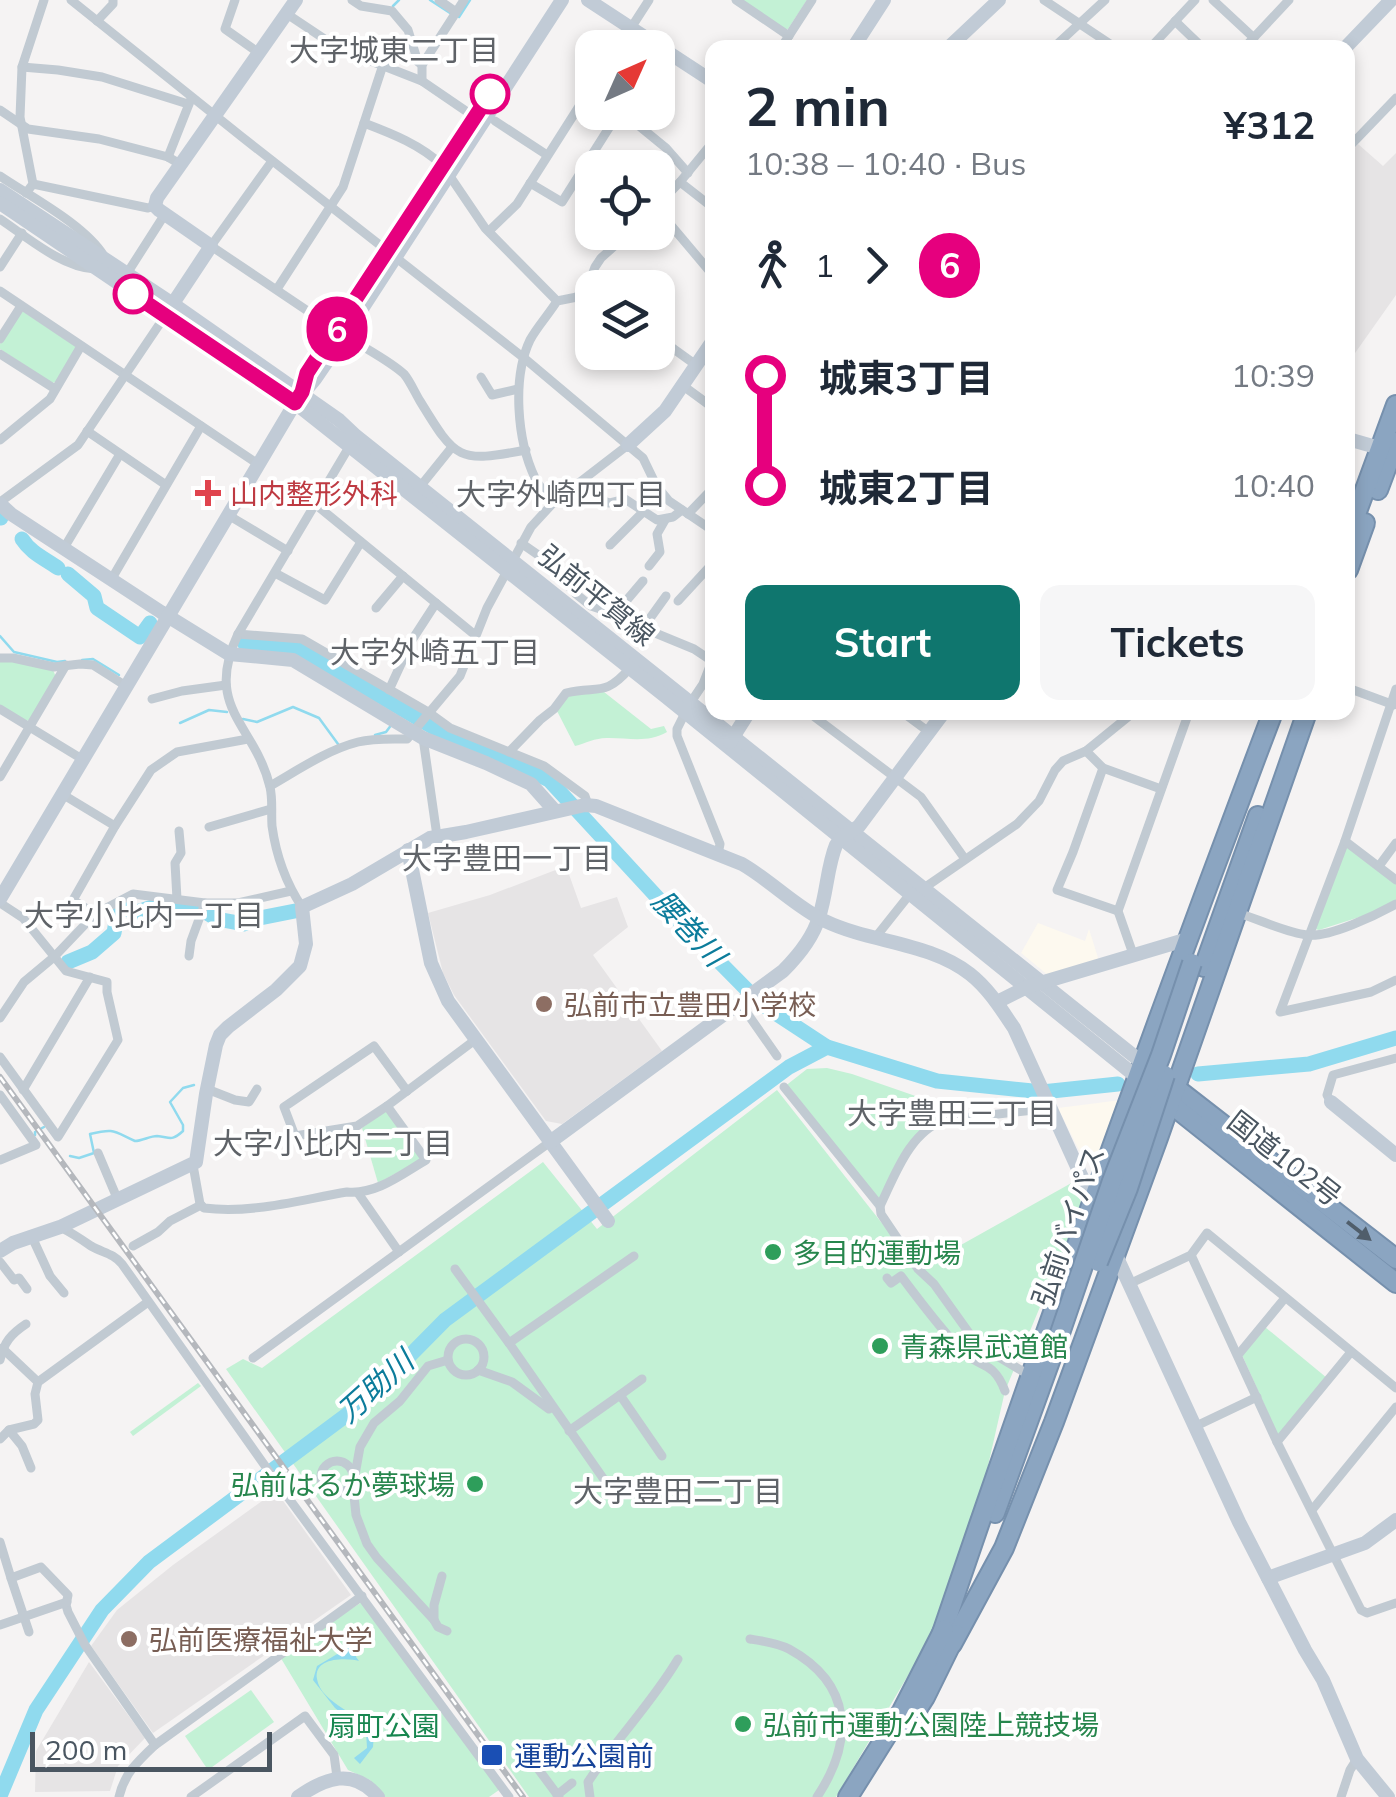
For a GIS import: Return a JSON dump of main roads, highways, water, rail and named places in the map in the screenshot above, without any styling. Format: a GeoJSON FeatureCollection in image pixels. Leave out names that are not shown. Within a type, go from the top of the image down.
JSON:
{"type":"FeatureCollection","features":[{"type":"Feature","properties":{"kind":"highway"},"geometry":{"type":"LineString","coordinates":[[1355,542],[1391,449],[1396,405]]}},
{"type":"Feature","properties":{"kind":"highway"},"geometry":{"type":"LineString","coordinates":[[946,1640],[1029,1374],[1270,720]]}},
{"type":"Feature","properties":{"kind":"highway","name":"弘前バイパス"},"geometry":{"type":"LineString","coordinates":[[1198,965],[1281,720]]}},
{"type":"Feature","properties":{"kind":"highway","name":"弘前バイパス"},"geometry":{"type":"LineString","coordinates":[[861,1797],[925,1697],[1063,1341],[1112,1180],[1293,720]]}},
{"type":"Feature","properties":{"kind":"highway"},"geometry":{"type":"LineString","coordinates":[[946,1640],[1004,1548],[1116,1256],[1304,720]]}},
{"type":"Feature","properties":{"kind":"highway","name":"国道102号"},"geometry":{"type":"LineString","coordinates":[[1141,1071],[1396,1260]]}},
{"type":"Feature","properties":{"kind":"highway","name":"国道102号"},"geometry":{"type":"LineString","coordinates":[[1173,1095],[1396,1283]]}},
{"type":"Feature","properties":{"kind":"highway","name":"弘前バイパス"},"geometry":{"type":"LineString","coordinates":[[848,1797],[946,1640]]}},
{"type":"Feature","properties":{"kind":"water"},"geometry":{"type":"Polygon","coordinates":[[[354,1630],[359,1661],[326,1662],[320,1666],[317,1679],[326,1695],[374,1733],[373,1747],[360,1764],[354,1758],[367,1748],[366,1732],[335,1708],[313,1680],[317,1666],[349,1647],[354,1630]]]}},
{"type":"Feature","properties":{"kind":"waterway"},"geometry":{"type":"LineString","coordinates":[[393,6],[399,0]]}},
{"type":"Feature","properties":{"kind":"waterway"},"geometry":{"type":"LineString","coordinates":[[430,0],[450,13]]}},
{"type":"Feature","properties":{"kind":"waterway"},"geometry":{"type":"LineString","coordinates":[[459,17],[470,0]]}},
{"type":"Feature","properties":{"kind":"waterway","name":"腰巻川"},"geometry":{"type":"LineString","coordinates":[[22,539],[58,568]]}},
{"type":"Feature","properties":{"kind":"waterway","name":"腰巻川"},"geometry":{"type":"LineString","coordinates":[[68,574],[94,596],[97,608],[140,637],[150,623]]}},
{"type":"Feature","properties":{"kind":"waterway"},"geometry":{"type":"LineString","coordinates":[[0,636],[14,652],[65,661]]}},
{"type":"Feature","properties":{"kind":"waterway","name":"腰巻川"},"geometry":{"type":"LineString","coordinates":[[245,644],[296,647],[450,737],[549,780],[760,1003],[827,1047],[937,1081],[1042,1092],[1118,1084]]}},
{"type":"Feature","properties":{"kind":"waterway"},"geometry":{"type":"LineString","coordinates":[[82,660],[93,659],[119,675]]}},
{"type":"Feature","properties":{"kind":"waterway"},"geometry":{"type":"LineString","coordinates":[[243,719],[257,722],[293,707],[319,718],[338,744]]}},
{"type":"Feature","properties":{"kind":"waterway"},"geometry":{"type":"LineString","coordinates":[[180,723],[209,710],[227,712]]}},
{"type":"Feature","properties":{"kind":"waterway"},"geometry":{"type":"LineString","coordinates":[[397,717],[403,710]]}},
{"type":"Feature","properties":{"kind":"waterway"},"geometry":{"type":"LineString","coordinates":[[375,735],[386,732],[392,724]]}},
{"type":"Feature","properties":{"kind":"waterway"},"geometry":{"type":"LineString","coordinates":[[68,962],[92,952],[114,933],[121,908],[137,912],[159,905],[183,905],[199,908],[217,919],[244,924],[295,911]]}},
{"type":"Feature","properties":{"kind":"waterway","name":"腰巻川"},"geometry":{"type":"LineString","coordinates":[[1198,1074],[1309,1064],[1396,1038]]}},
{"type":"Feature","properties":{"kind":"waterway","name":"万助川"},"geometry":{"type":"LineString","coordinates":[[0,1796],[36,1710],[102,1610],[149,1562],[364,1402],[445,1320],[789,1067],[827,1047]]}},
{"type":"Feature","properties":{"kind":"waterway"},"geometry":{"type":"LineString","coordinates":[[70,1156],[79,1158],[94,1153],[90,1134],[98,1132],[114,1132],[135,1141],[154,1136],[176,1137],[183,1131],[183,1125],[170,1102],[183,1088],[194,1085]]}},
{"type":"Feature","properties":{"kind":"waterway"},"geometry":{"type":"LineString","coordinates":[[35,1135],[44,1127]]}},
{"type":"Feature","properties":{"kind":"railway"},"geometry":{"type":"LineString","coordinates":[[0,1077],[523,1797]]}},
{"type":"Feature","properties":{"kind":"place","name":"山内整形外科"},"geometry":{"type":"Point","coordinates":[208,493]}},
{"type":"Feature","properties":{"kind":"place","name":"弘前市立豊田小学校"},"geometry":{"type":"Point","coordinates":[544,1004]}},
{"type":"Feature","properties":{"kind":"place","name":"多目的運動場"},"geometry":{"type":"Point","coordinates":[773,1252]}},
{"type":"Feature","properties":{"kind":"place","name":"青森県武道館"},"geometry":{"type":"Point","coordinates":[880,1346]}},
{"type":"Feature","properties":{"kind":"place","name":"弘前はるか夢球場"},"geometry":{"type":"Point","coordinates":[475,1484]}},
{"type":"Feature","properties":{"kind":"place","name":"弘前医療福祉大学"},"geometry":{"type":"Point","coordinates":[129,1639]}},
{"type":"Feature","properties":{"kind":"place","name":"弘前市運動公園陸上競技場"},"geometry":{"type":"Point","coordinates":[743,1724]}},
{"type":"Feature","properties":{"kind":"place","name":"運動公園前"},"geometry":{"type":"Point","coordinates":[492,1755]}},
{"type":"Feature","properties":{"kind":"district","name":"大字城東二丁目"},"geometry":{"type":"Point","coordinates":[394,50]}},
{"type":"Feature","properties":{"kind":"district","name":"大字外崎四丁目"},"geometry":{"type":"Point","coordinates":[561,494]}},
{"type":"Feature","properties":{"kind":"district","name":"大字外崎五丁目"},"geometry":{"type":"Point","coordinates":[435,652]}},
{"type":"Feature","properties":{"kind":"district","name":"大字豊田一丁目"},"geometry":{"type":"Point","coordinates":[507,858]}},
{"type":"Feature","properties":{"kind":"district","name":"大字小比内一丁目"},"geometry":{"type":"Point","coordinates":[144,915]}},
{"type":"Feature","properties":{"kind":"district","name":"大字豊田三丁目"},"geometry":{"type":"Point","coordinates":[952,1113]}},
{"type":"Feature","properties":{"kind":"district","name":"大字小比内二丁目"},"geometry":{"type":"Point","coordinates":[333,1143]}},
{"type":"Feature","properties":{"kind":"district","name":"大字豊田二丁目"},"geometry":{"type":"Point","coordinates":[678,1491]}},
{"type":"Feature","properties":{"kind":"park label","name":"扇町公園"},"geometry":{"type":"Point","coordinates":[384,1725]}}]}
